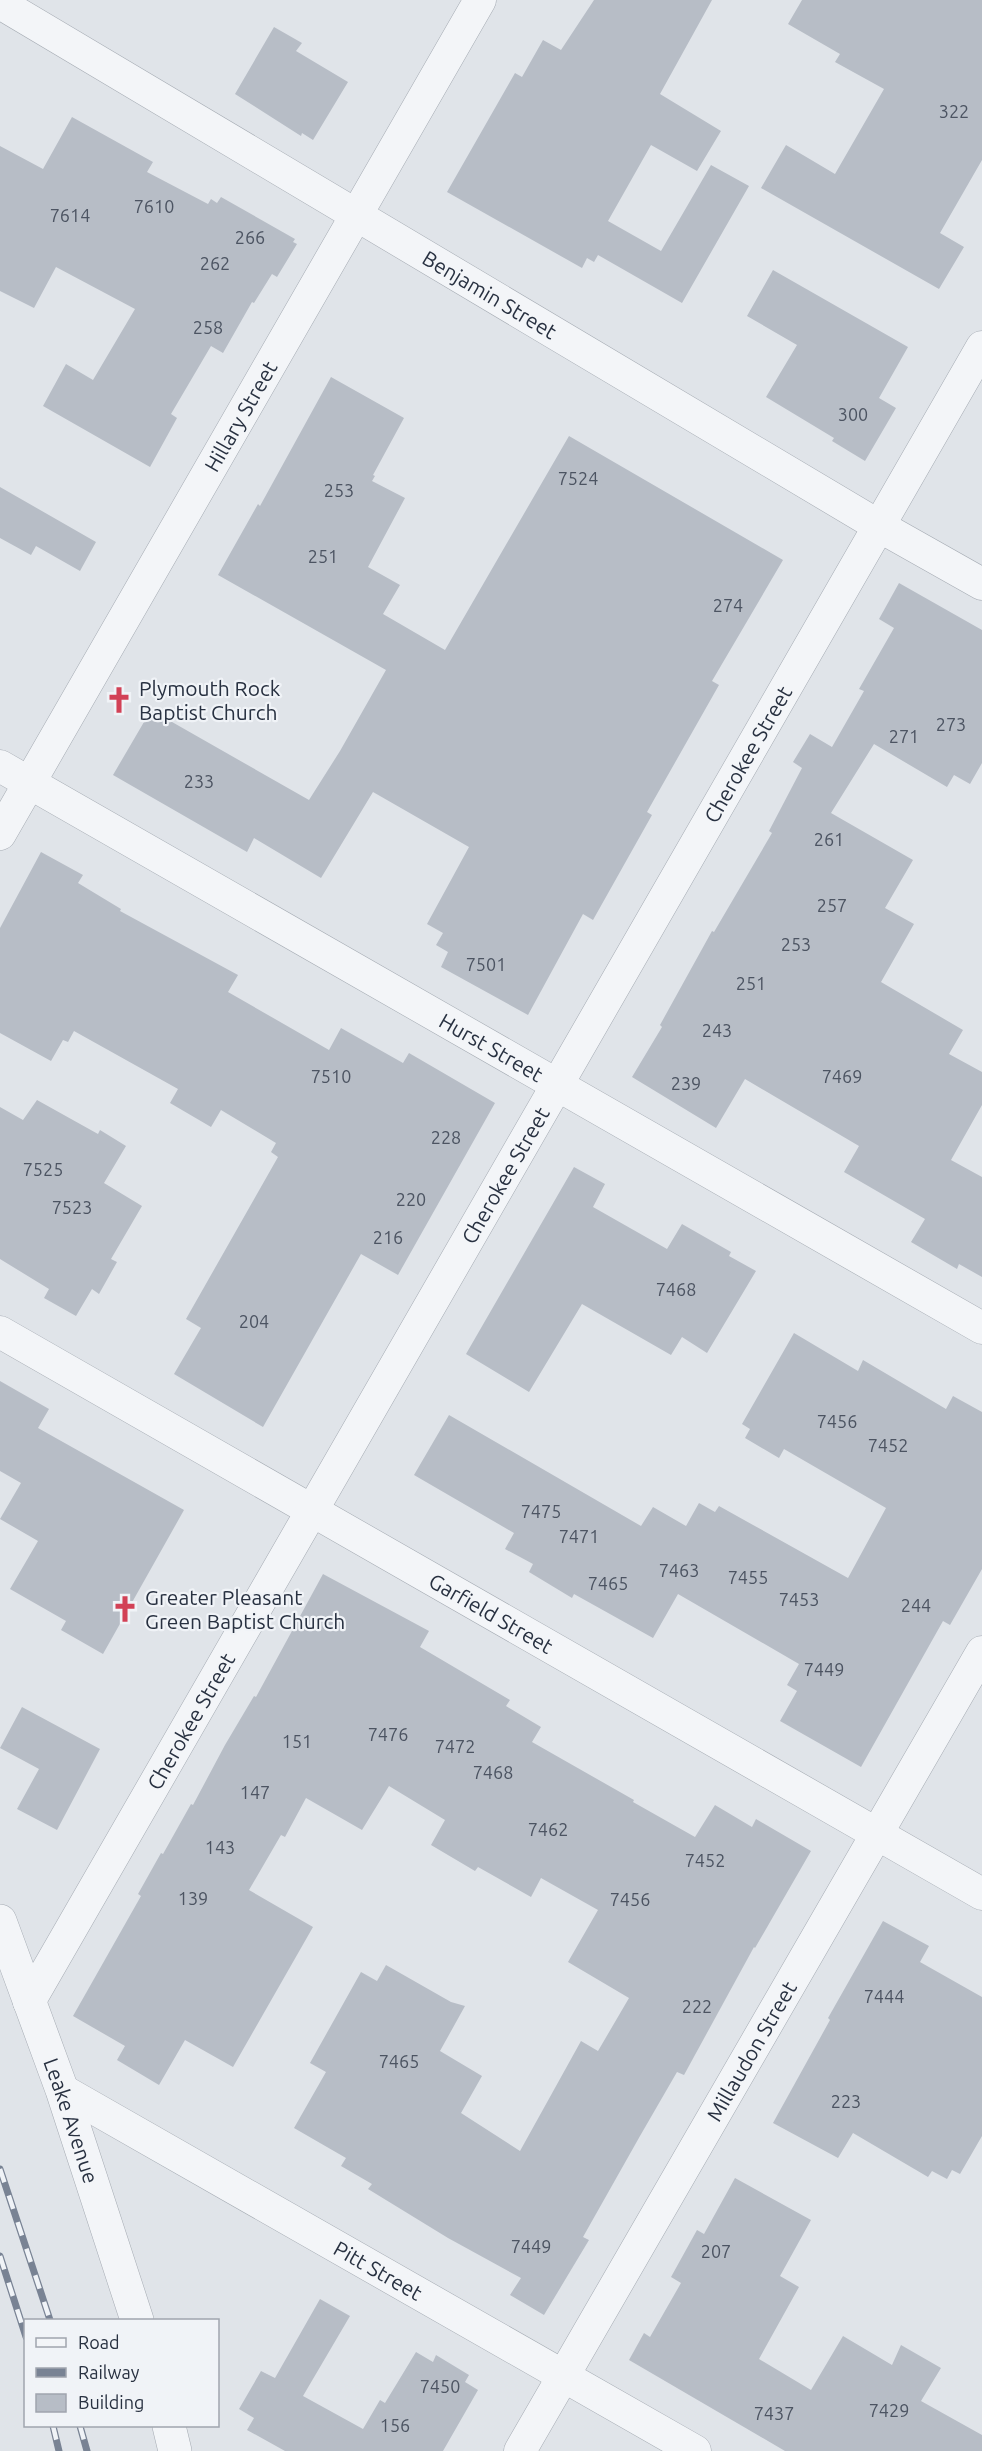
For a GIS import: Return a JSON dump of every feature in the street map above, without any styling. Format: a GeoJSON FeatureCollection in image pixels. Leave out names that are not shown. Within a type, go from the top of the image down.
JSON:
{"type":"FeatureCollection","features":[{"type":"Feature","properties":{"kind":"street","name":"Hillary Street"},"geometry":{"type":"LineString","coordinates":[[0,834],[480,0]]}},
{"type":"Feature","properties":{"kind":"street","name":"Benjamin Street"},"geometry":{"type":"LineString","coordinates":[[0,3],[879,526],[982,584]]}},
{"type":"Feature","properties":{"kind":"street","name":"Cherokee Street"},"geometry":{"type":"LineString","coordinates":[[29,2002],[982,347]]}},
{"type":"Feature","properties":{"kind":"street","name":"Hurst Street"},"geometry":{"type":"LineString","coordinates":[[0,765],[982,1328]]}},
{"type":"Feature","properties":{"kind":"street","name":"Garfield Street"},"geometry":{"type":"LineString","coordinates":[[0,1332],[982,1894]]}},
{"type":"Feature","properties":{"kind":"street","name":"Millaudon Street"},"geometry":{"type":"LineString","coordinates":[[520,2451],[982,1652]]}},
{"type":"Feature","properties":{"kind":"street","name":"Leake Avenue"},"geometry":{"type":"LineString","coordinates":[[0,1921],[62,2090],[137,2319]]}},
{"type":"Feature","properties":{"kind":"street","name":"Pitt Street"},"geometry":{"type":"LineString","coordinates":[[62,2090],[695,2451]]}},
{"type":"Feature","properties":{"kind":"street"},"geometry":{"type":"LineString","coordinates":[[169,2427],[175,2451]]}},
{"type":"Feature","properties":{"kind":"building"},"geometry":{"type":"Polygon","coordinates":[[[594,0],[712,0],[660,94],[721,131],[697,171],[651,145],[608,221],[661,251],[711,165],[749,186],[682,303],[598,255],[594,262],[587,258],[582,268],[447,192],[515,73],[522,77],[543,40],[561,50],[594,0]]]}},
{"type":"Feature","properties":{"kind":"building"},"geometry":{"type":"Polygon","coordinates":[[[802,0],[982,0],[982,160],[940,233],[964,247],[939,289],[761,188],[786,145],[835,174],[884,89],[835,62],[840,54],[788,24],[802,0]]]}},
{"type":"Feature","properties":{"kind":"building"},"geometry":{"type":"Polygon","coordinates":[[[274,27],[302,43],[296,51],[348,82],[313,140],[302,133],[301,136],[235,94],[274,27]]]}},
{"type":"Feature","properties":{"kind":"building"},"geometry":{"type":"Polygon","coordinates":[[[72,117],[153,162],[147,172],[208,204],[211,199],[217,203],[221,197],[295,239],[293,242],[297,244],[277,277],[272,274],[254,303],[252,302],[223,353],[211,346],[171,414],[177,418],[150,467],[43,406],[66,364],[93,380],[135,309],[56,267],[34,308],[0,291],[0,146],[43,169],[72,117]]]}},
{"type":"Feature","properties":{"kind":"building"},"geometry":{"type":"Polygon","coordinates":[[[773,270],[908,347],[879,398],[896,408],[865,461],[832,441],[834,438],[766,397],[797,345],[747,316],[773,270]]]}},
{"type":"Feature","properties":{"kind":"building"},"geometry":{"type":"Polygon","coordinates":[[[331,377],[404,418],[373,475],[375,476],[372,481],[405,498],[368,567],[400,585],[383,614],[445,650],[569,436],[783,560],[712,681],[719,685],[647,812],[652,815],[593,920],[583,914],[528,1015],[441,967],[448,952],[436,945],[443,933],[427,924],[469,847],[373,792],[321,878],[254,838],[247,852],[113,775],[151,710],[309,800],[386,670],[218,575],[258,504],[260,506],[331,377]]]}},
{"type":"Feature","properties":{"kind":"building"},"geometry":{"type":"Polygon","coordinates":[[[0,487],[96,542],[80,571],[36,546],[31,555],[0,538],[0,487]]]}},
{"type":"Feature","properties":{"kind":"building"},"geometry":{"type":"Polygon","coordinates":[[[899,583],[982,630],[982,763],[970,784],[954,775],[947,787],[874,744],[831,813],[913,860],[885,908],[914,924],[881,982],[963,1030],[949,1054],[982,1072],[982,1105],[951,1160],[982,1177],[982,1277],[959,1264],[957,1269],[911,1242],[925,1219],[844,1172],[859,1146],[745,1079],[716,1128],[632,1077],[662,1027],[660,1025],[712,931],[714,932],[772,833],[769,831],[802,768],[793,762],[810,734],[832,747],[864,691],[859,689],[894,628],[879,619],[899,583]]]}},
{"type":"Feature","properties":{"kind":"building"},"geometry":{"type":"Polygon","coordinates":[[[41,852],[83,875],[78,883],[121,909],[120,911],[238,975],[228,992],[329,1050],[341,1028],[403,1063],[409,1053],[495,1103],[398,1275],[361,1254],[263,1427],[174,1374],[201,1328],[186,1319],[278,1157],[271,1152],[276,1143],[221,1110],[211,1127],[170,1103],[178,1089],[74,1031],[68,1042],[63,1040],[51,1061],[0,1033],[0,928],[41,852]]]}},
{"type":"Feature","properties":{"kind":"building"},"geometry":{"type":"Polygon","coordinates":[[[37,1100],[98,1134],[100,1130],[126,1146],[104,1183],[142,1206],[111,1259],[117,1262],[99,1294],[92,1289],[76,1316],[44,1298],[49,1289],[0,1259],[0,1107],[23,1120],[37,1100]]]}},
{"type":"Feature","properties":{"kind":"building"},"geometry":{"type":"Polygon","coordinates":[[[574,1167],[605,1184],[593,1207],[667,1249],[682,1224],[731,1252],[729,1256],[756,1271],[707,1353],[682,1337],[671,1355],[582,1304],[529,1392],[466,1354],[574,1167]]]}},
{"type":"Feature","properties":{"kind":"building"},"geometry":{"type":"Polygon","coordinates":[[[794,1333],[858,1371],[863,1360],[946,1409],[953,1396],[982,1412],[982,1569],[950,1625],[943,1621],[861,1767],[780,1721],[797,1691],[787,1685],[799,1664],[678,1594],[653,1638],[574,1594],[572,1598],[529,1572],[533,1564],[505,1549],[514,1533],[414,1475],[449,1415],[641,1526],[653,1507],[686,1526],[699,1503],[715,1512],[719,1506],[848,1578],[886,1508],[784,1449],[779,1458],[745,1438],[750,1429],[742,1424],[794,1333]]]}},
{"type":"Feature","properties":{"kind":"building"},"geometry":{"type":"Polygon","coordinates":[[[0,1381],[49,1409],[38,1428],[184,1510],[103,1654],[61,1630],[66,1621],[10,1589],[38,1541],[0,1519],[21,1483],[0,1471],[0,1381]]]}},
{"type":"Feature","properties":{"kind":"building"},"geometry":{"type":"Polygon","coordinates":[[[323,1574],[429,1631],[420,1647],[510,1700],[506,1706],[541,1727],[532,1742],[634,1800],[633,1802],[695,1837],[715,1805],[752,1827],[756,1819],[811,1851],[754,1947],[684,2075],[677,2072],[640,2136],[583,2237],[589,2240],[544,2315],[510,2295],[521,2278],[448,2238],[368,2189],[372,2184],[341,2166],[346,2158],[294,2128],[326,2072],[310,2063],[361,1972],[377,1981],[386,1965],[451,2002],[465,2006],[440,2051],[482,2076],[461,2113],[520,2151],[581,2041],[598,2051],[629,1998],[568,1962],[598,1910],[541,1878],[531,1897],[478,1867],[475,1871],[431,1845],[445,1820],[389,1786],[362,1830],[306,1798],[285,1837],[281,1835],[249,1890],[313,1927],[233,2067],[185,2040],[159,2085],[117,2060],[125,2046],[73,2016],[141,1896],[138,1894],[161,1853],[163,1854],[191,1804],[193,1805],[225,1745],[254,1696],[256,1697],[323,1574]]]}},
{"type":"Feature","properties":{"kind":"building"},"geometry":{"type":"Polygon","coordinates":[[[22,1707],[100,1749],[57,1830],[17,1809],[39,1769],[0,1748],[22,1707]]]}},
{"type":"Feature","properties":{"kind":"building"},"geometry":{"type":"Polygon","coordinates":[[[883,1921],[929,1946],[920,1962],[982,1997],[982,2136],[960,2174],[952,2170],[947,2179],[932,2171],[928,2177],[853,2133],[838,2158],[773,2123],[830,2020],[828,2018],[883,1921]]]}},
{"type":"Feature","properties":{"kind":"building"},"geometry":{"type":"Polygon","coordinates":[[[735,2178],[811,2220],[780,2276],[799,2287],[759,2359],[811,2390],[843,2336],[892,2365],[901,2345],[941,2368],[921,2401],[982,2435],[982,2451],[785,2451],[629,2360],[644,2333],[650,2337],[681,2283],[671,2277],[697,2230],[704,2234],[735,2178]]]}},
{"type":"Feature","properties":{"kind":"building"},"geometry":{"type":"Polygon","coordinates":[[[320,2299],[350,2316],[303,2396],[363,2429],[380,2400],[385,2403],[416,2352],[433,2362],[436,2355],[469,2375],[465,2382],[478,2390],[443,2451],[285,2451],[247,2430],[254,2418],[239,2409],[261,2371],[275,2378],[320,2299]]]}},
{"type":"Feature","properties":{"kind":"railway"},"geometry":{"type":"LineString","coordinates":[[0,2169],[50,2319]]}},
{"type":"Feature","properties":{"kind":"railway"},"geometry":{"type":"LineString","coordinates":[[0,2256],[24,2331]]}},
{"type":"Feature","properties":{"kind":"railway"},"geometry":{"type":"LineString","coordinates":[[53,2427],[59,2451]]}},
{"type":"Feature","properties":{"kind":"railway"},"geometry":{"type":"LineString","coordinates":[[80,2427],[87,2451]]}},
{"type":"Feature","properties":{"kind":"place","name":"Plymouth Rock Baptist Church"},"geometry":{"type":"Point","coordinates":[119,700]}},
{"type":"Feature","properties":{"kind":"place","name":"Greater Pleasant Green Baptist Church"},"geometry":{"type":"Point","coordinates":[125,1609]}}]}
